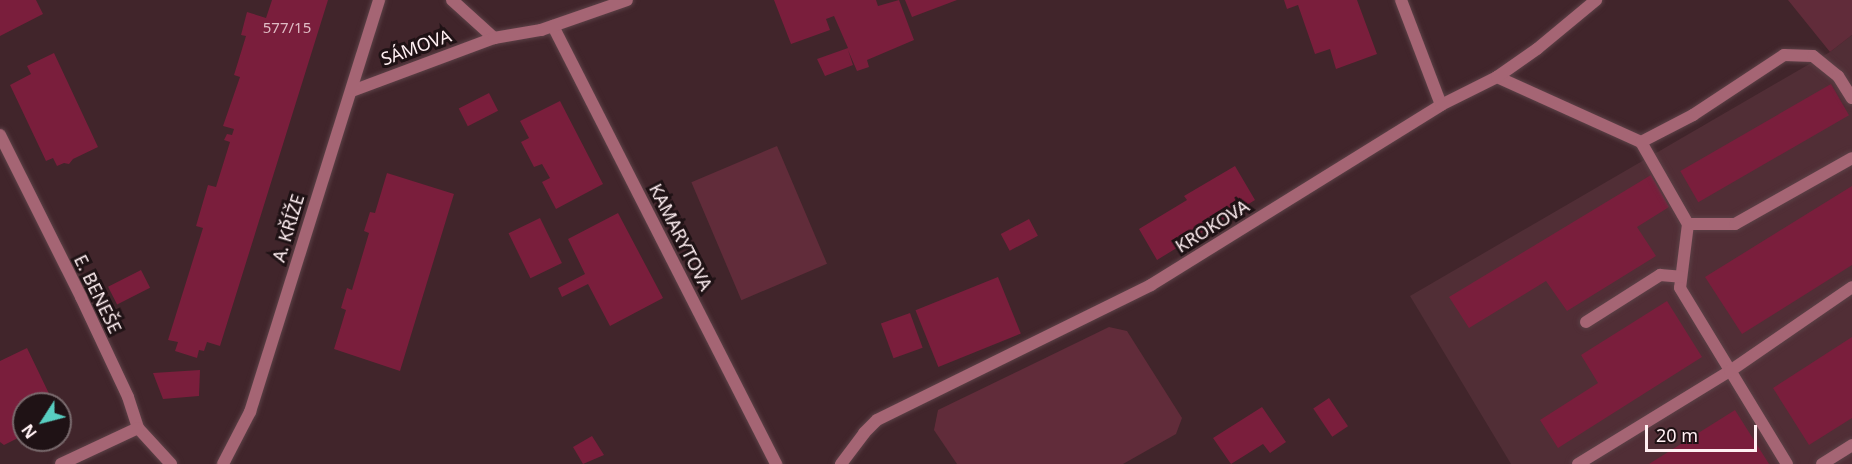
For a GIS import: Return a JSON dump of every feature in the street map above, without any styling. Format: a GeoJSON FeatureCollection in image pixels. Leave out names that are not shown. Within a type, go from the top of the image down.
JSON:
{"type":"FeatureCollection","features":[{"type":"Feature","properties":{"kind":"street","name":"A. KŘÍŽE"},"geometry":{"type":"LineString","coordinates":[[223,464],[250,412],[379,0]]}},
{"type":"Feature","properties":{"kind":"street","name":"SÁMOVA"},"geometry":{"type":"LineString","coordinates":[[452,0],[494,38]]}},
{"type":"Feature","properties":{"kind":"street","name":"SÁMOVA"},"geometry":{"type":"LineString","coordinates":[[352,91],[494,38],[553,26],[627,0]]}},
{"type":"Feature","properties":{"kind":"street"},"geometry":{"type":"LineString","coordinates":[[1401,0],[1441,105]]}},
{"type":"Feature","properties":{"kind":"street","name":"KROKOVA"},"geometry":{"type":"LineString","coordinates":[[841,464],[864,433],[877,420],[1151,285],[1441,105],[1497,77],[1537,49],[1596,0]]}},
{"type":"Feature","properties":{"kind":"street","name":"KAMARYTOVA"},"geometry":{"type":"LineString","coordinates":[[553,26],[776,464]]}},
{"type":"Feature","properties":{"kind":"street"},"geometry":{"type":"LineString","coordinates":[[1641,142],[1693,115],[1784,55],[1813,56],[1838,76],[1852,98]]}},
{"type":"Feature","properties":{"kind":"street"},"geometry":{"type":"LineString","coordinates":[[1497,77],[1641,142],[1688,224],[1680,288],[1787,464]]}},
{"type":"Feature","properties":{"kind":"street","name":"E. BENEŠE"},"geometry":{"type":"LineString","coordinates":[[0,135],[104,347],[138,428],[171,464]]}},
{"type":"Feature","properties":{"kind":"street"},"geometry":{"type":"LineString","coordinates":[[1688,224],[1735,224],[1852,158]]}},
{"type":"Feature","properties":{"kind":"street"},"geometry":{"type":"LineString","coordinates":[[1586,322],[1660,275],[1681,277]]}},
{"type":"Feature","properties":{"kind":"street"},"geometry":{"type":"LineString","coordinates":[[1578,464],[1730,371],[1852,287]]}},
{"type":"Feature","properties":{"kind":"street"},"geometry":{"type":"LineString","coordinates":[[61,464],[138,428]]}},
{"type":"Feature","properties":{"kind":"street"},"geometry":{"type":"LineString","coordinates":[[1822,464],[1852,445]]}},
{"type":"Feature","properties":{"kind":"shaded area"},"geometry":{"type":"Polygon","coordinates":[[[1788,0],[1852,0],[1852,35],[1830,52],[1788,0]]]}},
{"type":"Feature","properties":{"kind":"shaded area"},"geometry":{"type":"Polygon","coordinates":[[[1852,35],[1852,464],[1511,464],[1410,296],[1830,52],[1852,35]]]}},
{"type":"Feature","properties":{"kind":"shaded area"},"geometry":{"type":"Polygon","coordinates":[[[777,146],[827,264],[741,300],[691,182],[777,146]]]}},
{"type":"Feature","properties":{"kind":"shaded area"},"geometry":{"type":"Polygon","coordinates":[[[1109,327],[1127,331],[1182,418],[1176,434],[1123,464],[957,464],[934,430],[938,410],[1109,327]]]}},
{"type":"Feature","properties":{"kind":"building"},"geometry":{"type":"Polygon","coordinates":[[[0,0],[36,0],[43,14],[0,36],[0,0]]]}},
{"type":"Feature","properties":{"kind":"building"},"geometry":{"type":"Polygon","coordinates":[[[272,0],[328,0],[220,346],[207,342],[204,351],[199,350],[197,358],[175,351],[178,342],[168,340],[203,228],[196,226],[208,185],[216,187],[230,142],[224,140],[227,134],[232,135],[234,129],[223,126],[240,77],[234,75],[246,36],[241,35],[247,12],[266,18],[272,0]]]}},
{"type":"Feature","properties":{"kind":"building"},"geometry":{"type":"Polygon","coordinates":[[[774,0],[876,0],[878,6],[899,0],[914,40],[867,60],[869,67],[857,71],[848,50],[853,65],[825,76],[817,59],[848,48],[834,16],[826,19],[830,30],[791,44],[774,0]]]}},
{"type":"Feature","properties":{"kind":"building"},"geometry":{"type":"Polygon","coordinates":[[[905,0],[957,0],[912,17],[905,0]]]}},
{"type":"Feature","properties":{"kind":"building"},"geometry":{"type":"Polygon","coordinates":[[[1284,0],[1357,0],[1377,54],[1336,69],[1330,49],[1315,54],[1298,5],[1287,9],[1284,0]]]}},
{"type":"Feature","properties":{"kind":"building"},"geometry":{"type":"Polygon","coordinates":[[[54,53],[98,147],[73,159],[69,164],[64,163],[57,166],[53,158],[46,161],[10,85],[31,74],[27,66],[54,53]]]}},
{"type":"Feature","properties":{"kind":"building"},"geometry":{"type":"Polygon","coordinates":[[[1831,84],[1849,115],[1698,202],[1680,171],[1831,84]]]}},
{"type":"Feature","properties":{"kind":"building"},"geometry":{"type":"Polygon","coordinates":[[[489,93],[498,111],[468,126],[459,108],[489,93]]]}},
{"type":"Feature","properties":{"kind":"building"},"geometry":{"type":"Polygon","coordinates":[[[560,101],[603,184],[556,209],[542,182],[550,178],[542,164],[534,167],[521,142],[529,138],[520,121],[560,101]]]}},
{"type":"Feature","properties":{"kind":"building"},"geometry":{"type":"Polygon","coordinates":[[[1235,166],[1255,200],[1157,260],[1139,229],[1187,200],[1184,196],[1235,166]]]}},
{"type":"Feature","properties":{"kind":"building"},"geometry":{"type":"Polygon","coordinates":[[[387,173],[454,194],[400,371],[334,349],[346,310],[341,308],[347,288],[352,290],[369,233],[364,231],[370,212],[375,213],[387,173]]]}},
{"type":"Feature","properties":{"kind":"building"},"geometry":{"type":"Polygon","coordinates":[[[1651,175],[1669,207],[1637,227],[1656,256],[1567,311],[1546,281],[1469,328],[1449,297],[1651,175]]]}},
{"type":"Feature","properties":{"kind":"building"},"geometry":{"type":"Polygon","coordinates":[[[1852,186],[1852,265],[1742,334],[1705,277],[1852,186]]]}},
{"type":"Feature","properties":{"kind":"building"},"geometry":{"type":"Polygon","coordinates":[[[618,213],[663,298],[610,326],[588,284],[562,297],[558,288],[585,274],[568,239],[618,213]]]}},
{"type":"Feature","properties":{"kind":"building"},"geometry":{"type":"Polygon","coordinates":[[[540,218],[562,263],[530,278],[509,233],[540,218]]]}},
{"type":"Feature","properties":{"kind":"building"},"geometry":{"type":"Polygon","coordinates":[[[1029,219],[1038,236],[1010,251],[1001,234],[1029,219]]]}},
{"type":"Feature","properties":{"kind":"building"},"geometry":{"type":"Polygon","coordinates":[[[141,270],[150,288],[117,305],[108,287],[141,270]]]}},
{"type":"Feature","properties":{"kind":"building"},"geometry":{"type":"Polygon","coordinates":[[[998,277],[1021,334],[938,367],[915,310],[998,277]]]}},
{"type":"Feature","properties":{"kind":"building"},"geometry":{"type":"Polygon","coordinates":[[[1667,301],[1702,357],[1558,448],[1540,420],[1598,383],[1581,355],[1667,301]]]}},
{"type":"Feature","properties":{"kind":"building"},"geometry":{"type":"Polygon","coordinates":[[[910,313],[923,348],[894,358],[881,324],[910,313]]]}},
{"type":"Feature","properties":{"kind":"building"},"geometry":{"type":"Polygon","coordinates":[[[1852,337],[1852,418],[1809,445],[1773,388],[1852,337]]]}},
{"type":"Feature","properties":{"kind":"building"},"geometry":{"type":"Polygon","coordinates":[[[27,348],[48,392],[12,392],[12,441],[4,445],[0,442],[0,361],[27,348]]]}},
{"type":"Feature","properties":{"kind":"building"},"geometry":{"type":"Polygon","coordinates":[[[200,370],[199,396],[163,399],[153,373],[200,370]]]}},
{"type":"Feature","properties":{"kind":"building"},"geometry":{"type":"Polygon","coordinates":[[[1329,398],[1348,426],[1332,437],[1313,409],[1329,398]]]}},
{"type":"Feature","properties":{"kind":"building"},"geometry":{"type":"Polygon","coordinates":[[[1262,407],[1286,442],[1270,453],[1263,444],[1231,464],[1213,438],[1262,407]]]}},
{"type":"Feature","properties":{"kind":"building"},"geometry":{"type":"Polygon","coordinates":[[[1735,410],[1769,464],[1649,464],[1735,410]]]}},
{"type":"Feature","properties":{"kind":"building"},"geometry":{"type":"Polygon","coordinates":[[[592,436],[604,455],[583,464],[573,447],[592,436]]]}}]}
